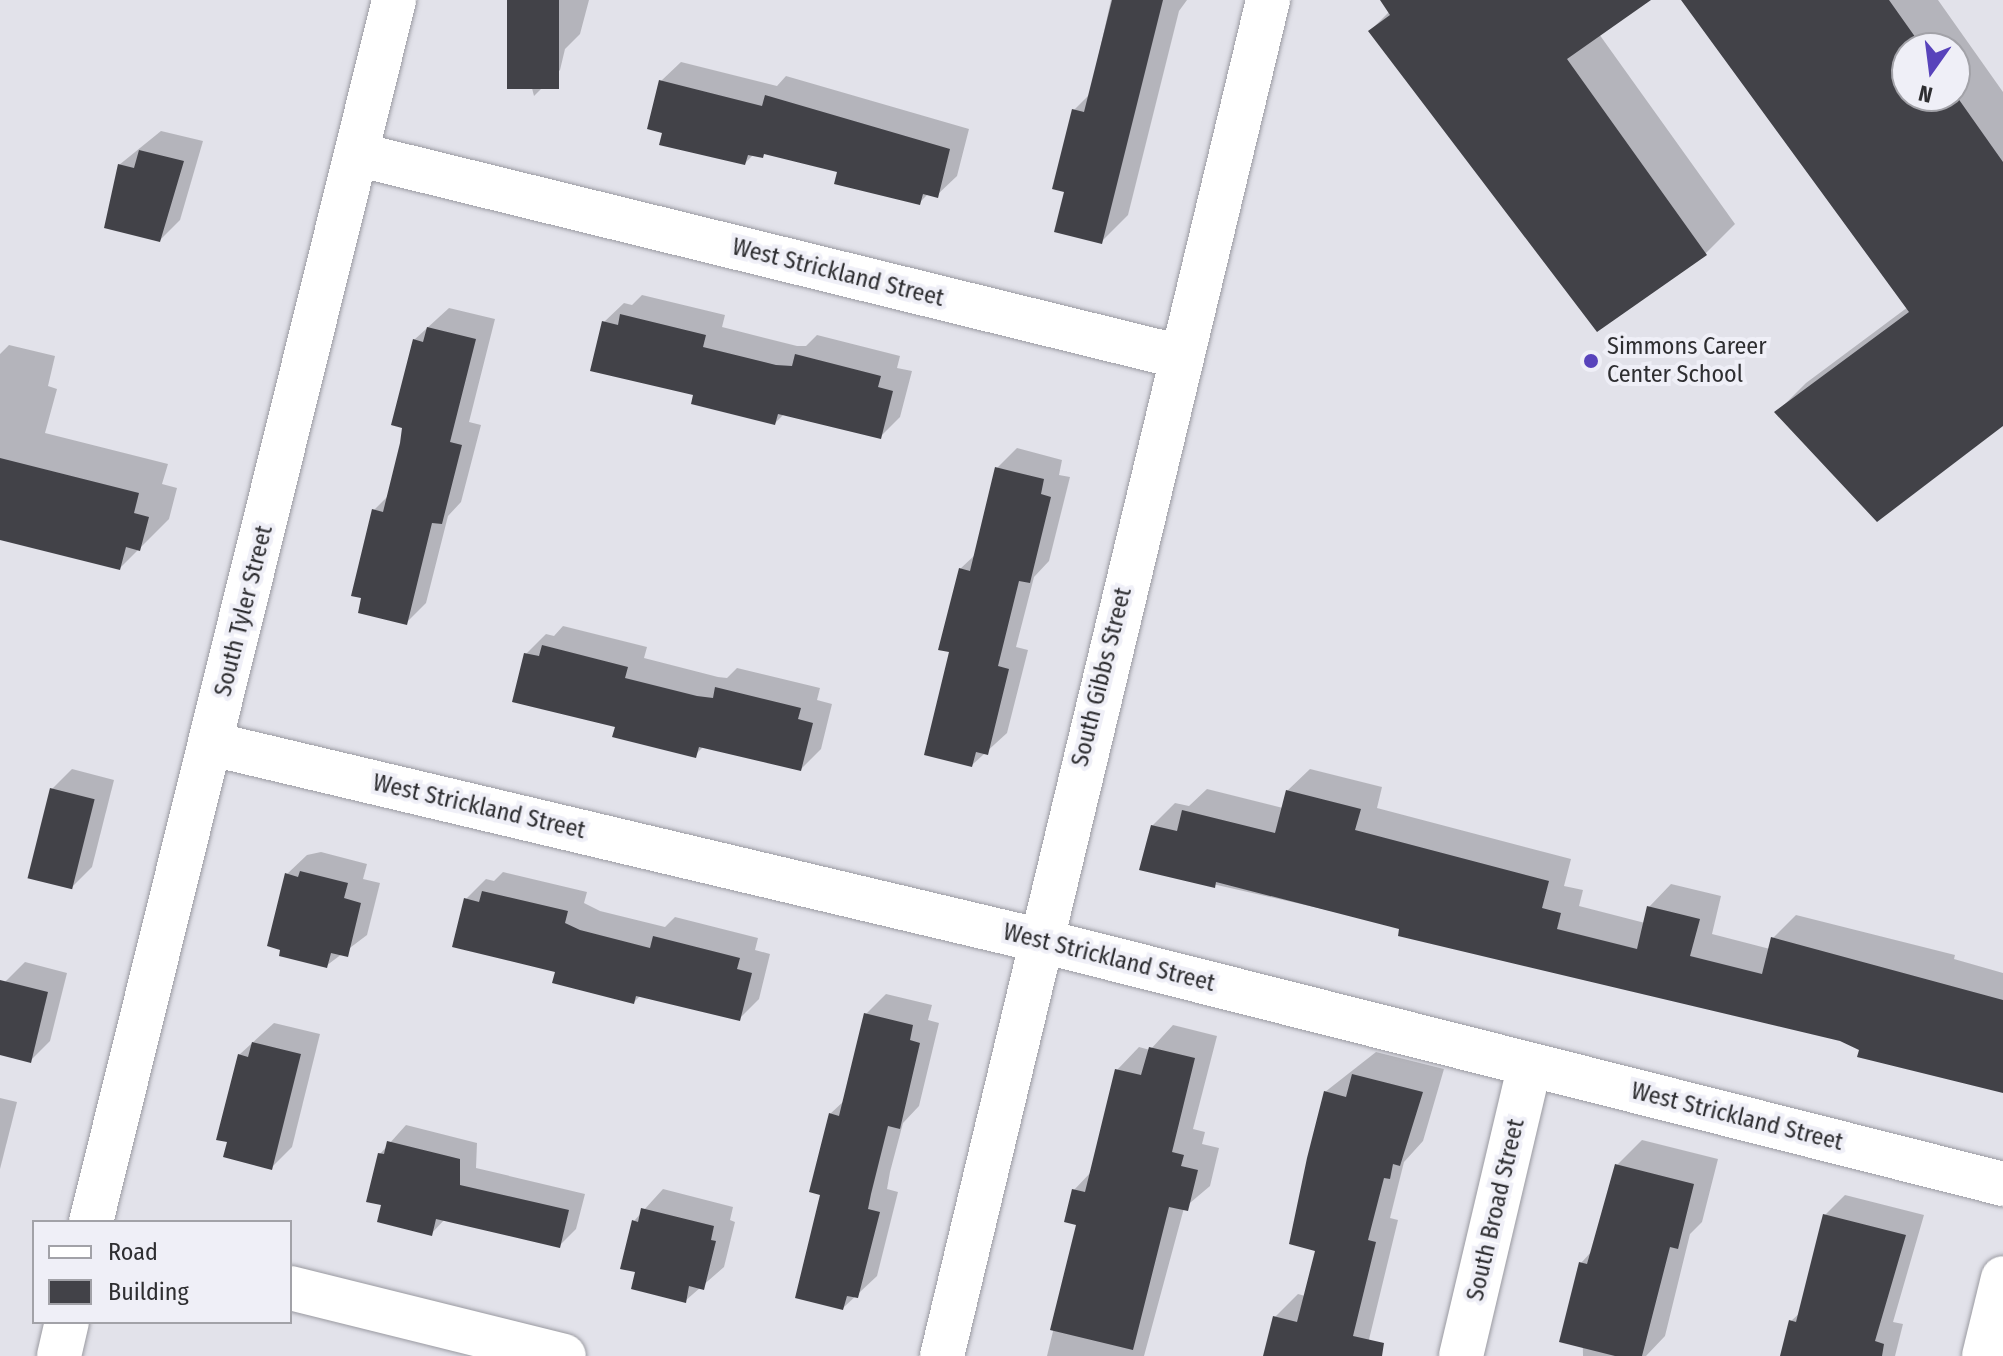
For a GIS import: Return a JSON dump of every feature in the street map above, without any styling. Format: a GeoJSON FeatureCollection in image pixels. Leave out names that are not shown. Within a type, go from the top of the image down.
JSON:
{"type":"FeatureCollection","features":[{"type":"Feature","properties":{"kind":"street","name":"South Tyler Street"},"geometry":{"type":"LineString","coordinates":[[92,1220],[394,0]]}},
{"type":"Feature","properties":{"kind":"street","name":"South Gibbs Street"},"geometry":{"type":"LineString","coordinates":[[942,1356],[1038,940],[1268,0]]}},
{"type":"Feature","properties":{"kind":"street","name":"West Strickland Street"},"geometry":{"type":"LineString","coordinates":[[356,154],[1181,357]]}},
{"type":"Feature","properties":{"kind":"street","name":"West Strickland Street"},"geometry":{"type":"LineString","coordinates":[[212,744],[1038,940],[2003,1184]]}},
{"type":"Feature","properties":{"kind":"street","name":"South Broad Street"},"geometry":{"type":"LineString","coordinates":[[1461,1356],[1530,1065]]}},
{"type":"Feature","properties":{"kind":"street"},"geometry":{"type":"LineString","coordinates":[[1984,1356],[2003,1278]]}},
{"type":"Feature","properties":{"kind":"street"},"geometry":{"type":"LineString","coordinates":[[292,1288],[564,1356]]}},
{"type":"Feature","properties":{"kind":"street"},"geometry":{"type":"LineString","coordinates":[[59,1356],[67,1324]]}},
{"type":"Feature","properties":{"kind":"building"},"geometry":{"type":"Polygon","coordinates":[[[507,0],[559,0],[559,89],[507,89],[507,0]]]}},
{"type":"Feature","properties":{"kind":"building"},"geometry":{"type":"Polygon","coordinates":[[[1112,0],[1163,0],[1102,244],[1054,232],[1064,192],[1052,189],[1072,109],[1084,112],[1112,0]]]}},
{"type":"Feature","properties":{"kind":"building"},"geometry":{"type":"Polygon","coordinates":[[[1380,0],[1651,0],[1567,59],[1707,255],[1597,332],[1368,31],[1390,15],[1380,0]]]}},
{"type":"Feature","properties":{"kind":"building"},"geometry":{"type":"Polygon","coordinates":[[[1681,0],[1889,0],[1912,32],[1891,32],[1891,112],[1968,112],[2003,162],[2003,426],[1877,522],[1774,412],[1909,312],[1681,0]]]}},
{"type":"Feature","properties":{"kind":"building"},"geometry":{"type":"Polygon","coordinates":[[[659,80],[762,106],[765,95],[950,149],[938,198],[923,194],[920,205],[834,184],[837,172],[764,154],[763,158],[748,155],[745,165],[659,145],[662,133],[647,129],[659,80]]]}},
{"type":"Feature","properties":{"kind":"building"},"geometry":{"type":"Polygon","coordinates":[[[139,150],[184,161],[160,242],[104,228],[118,164],[134,168],[139,150]]]}},
{"type":"Feature","properties":{"kind":"building"},"geometry":{"type":"Polygon","coordinates":[[[620,314],[706,335],[703,347],[776,365],[792,366],[795,354],[881,376],[878,387],[893,391],[881,439],[778,414],[775,425],[691,404],[693,395],[590,371],[602,321],[618,325],[620,314]]]}},
{"type":"Feature","properties":{"kind":"building"},"geometry":{"type":"Polygon","coordinates":[[[427,327],[476,339],[450,442],[462,445],[442,524],[432,523],[407,625],[358,613],[361,598],[351,596],[372,509],[383,512],[400,443],[402,428],[391,425],[413,339],[423,342],[427,327]]]}},
{"type":"Feature","properties":{"kind":"building"},"geometry":{"type":"Polygon","coordinates":[[[0,458],[139,493],[134,513],[149,517],[140,551],[126,547],[120,570],[0,540],[0,458]]]}},
{"type":"Feature","properties":{"kind":"building"},"geometry":{"type":"Polygon","coordinates":[[[995,467],[1044,479],[1041,494],[1051,497],[1030,583],[1019,581],[998,666],[1009,669],[988,755],[976,752],[972,767],[924,755],[949,652],[938,650],[959,568],[970,571],[995,467]]]}},
{"type":"Feature","properties":{"kind":"building"},"geometry":{"type":"Polygon","coordinates":[[[542,645],[628,667],[625,678],[697,696],[713,698],[715,687],[801,708],[798,719],[813,723],[801,771],[699,747],[696,758],[612,737],[615,727],[512,702],[524,653],[539,656],[542,645]]]}},
{"type":"Feature","properties":{"kind":"building"},"geometry":{"type":"Polygon","coordinates":[[[50,788],[95,799],[72,889],[28,878],[50,788]]]}},
{"type":"Feature","properties":{"kind":"building"},"geometry":{"type":"Polygon","coordinates":[[[1286,790],[1361,809],[1355,830],[1549,881],[1542,908],[1561,913],[1557,929],[1637,949],[1647,906],[1700,919],[1690,956],[1762,974],[1771,937],[2003,1000],[2003,1093],[1857,1057],[1859,1050],[1840,1041],[1398,936],[1399,929],[1216,882],[1215,888],[1139,870],[1151,825],[1177,831],[1182,810],[1275,833],[1286,790]]]}},
{"type":"Feature","properties":{"kind":"building"},"geometry":{"type":"Polygon","coordinates":[[[300,871],[348,883],[344,898],[361,903],[348,957],[331,953],[327,968],[279,956],[280,950],[267,946],[285,873],[298,877],[300,871]]]}},
{"type":"Feature","properties":{"kind":"building"},"geometry":{"type":"Polygon","coordinates":[[[482,891],[568,911],[565,923],[580,930],[650,948],[653,936],[740,958],[737,969],[752,973],[740,1021],[636,996],[634,1004],[552,983],[555,972],[452,947],[464,898],[479,902],[482,891]]]}},
{"type":"Feature","properties":{"kind":"building"},"geometry":{"type":"Polygon","coordinates":[[[0,980],[48,992],[31,1063],[0,1055],[0,980]]]}},
{"type":"Feature","properties":{"kind":"building"},"geometry":{"type":"Polygon","coordinates":[[[864,1013],[913,1025],[910,1040],[920,1043],[900,1129],[888,1126],[871,1194],[868,1209],[880,1212],[858,1298],[847,1296],[843,1310],[795,1298],[820,1195],[809,1192],[829,1113],[839,1116],[864,1013]]]}},
{"type":"Feature","properties":{"kind":"building"},"geometry":{"type":"Polygon","coordinates":[[[252,1042],[301,1054],[272,1170],[223,1157],[227,1142],[216,1140],[238,1054],[248,1057],[252,1042]]]}},
{"type":"Feature","properties":{"kind":"building"},"geometry":{"type":"Polygon","coordinates":[[[1149,1047],[1195,1058],[1172,1152],[1184,1155],[1181,1166],[1198,1170],[1188,1211],[1169,1207],[1133,1350],[1050,1330],[1076,1225],[1064,1222],[1072,1189],[1085,1192],[1115,1069],[1141,1075],[1149,1047]]]}},
{"type":"Feature","properties":{"kind":"building"},"geometry":{"type":"Polygon","coordinates":[[[1352,1074],[1423,1092],[1400,1166],[1393,1164],[1390,1179],[1384,1178],[1368,1240],[1376,1242],[1353,1336],[1384,1343],[1382,1356],[1263,1356],[1273,1316],[1297,1322],[1315,1251],[1289,1244],[1307,1158],[1324,1091],[1346,1097],[1352,1074]]]}},
{"type":"Feature","properties":{"kind":"building"},"geometry":{"type":"Polygon","coordinates":[[[387,1141],[460,1159],[460,1185],[569,1210],[560,1248],[436,1219],[432,1236],[377,1222],[381,1205],[366,1202],[378,1153],[384,1154],[387,1141]]]}},
{"type":"Feature","properties":{"kind":"building"},"geometry":{"type":"Polygon","coordinates":[[[1615,1164],[1694,1184],[1678,1249],[1670,1247],[1642,1356],[1615,1356],[1559,1342],[1579,1262],[1587,1264],[1615,1164]]]}},
{"type":"Feature","properties":{"kind":"building"},"geometry":{"type":"Polygon","coordinates":[[[641,1208],[714,1226],[711,1240],[716,1241],[704,1290],[689,1286],[686,1303],[631,1289],[635,1272],[620,1269],[632,1220],[638,1222],[641,1208]]]}},
{"type":"Feature","properties":{"kind":"building"},"geometry":{"type":"Polygon","coordinates":[[[1823,1214],[1906,1235],[1875,1341],[1884,1344],[1882,1356],[1780,1356],[1789,1320],[1796,1322],[1823,1214]]]}},
{"type":"Feature","properties":{"kind":"place","name":"Simmons Career Center School"},"geometry":{"type":"Point","coordinates":[1591,361]}}]}
